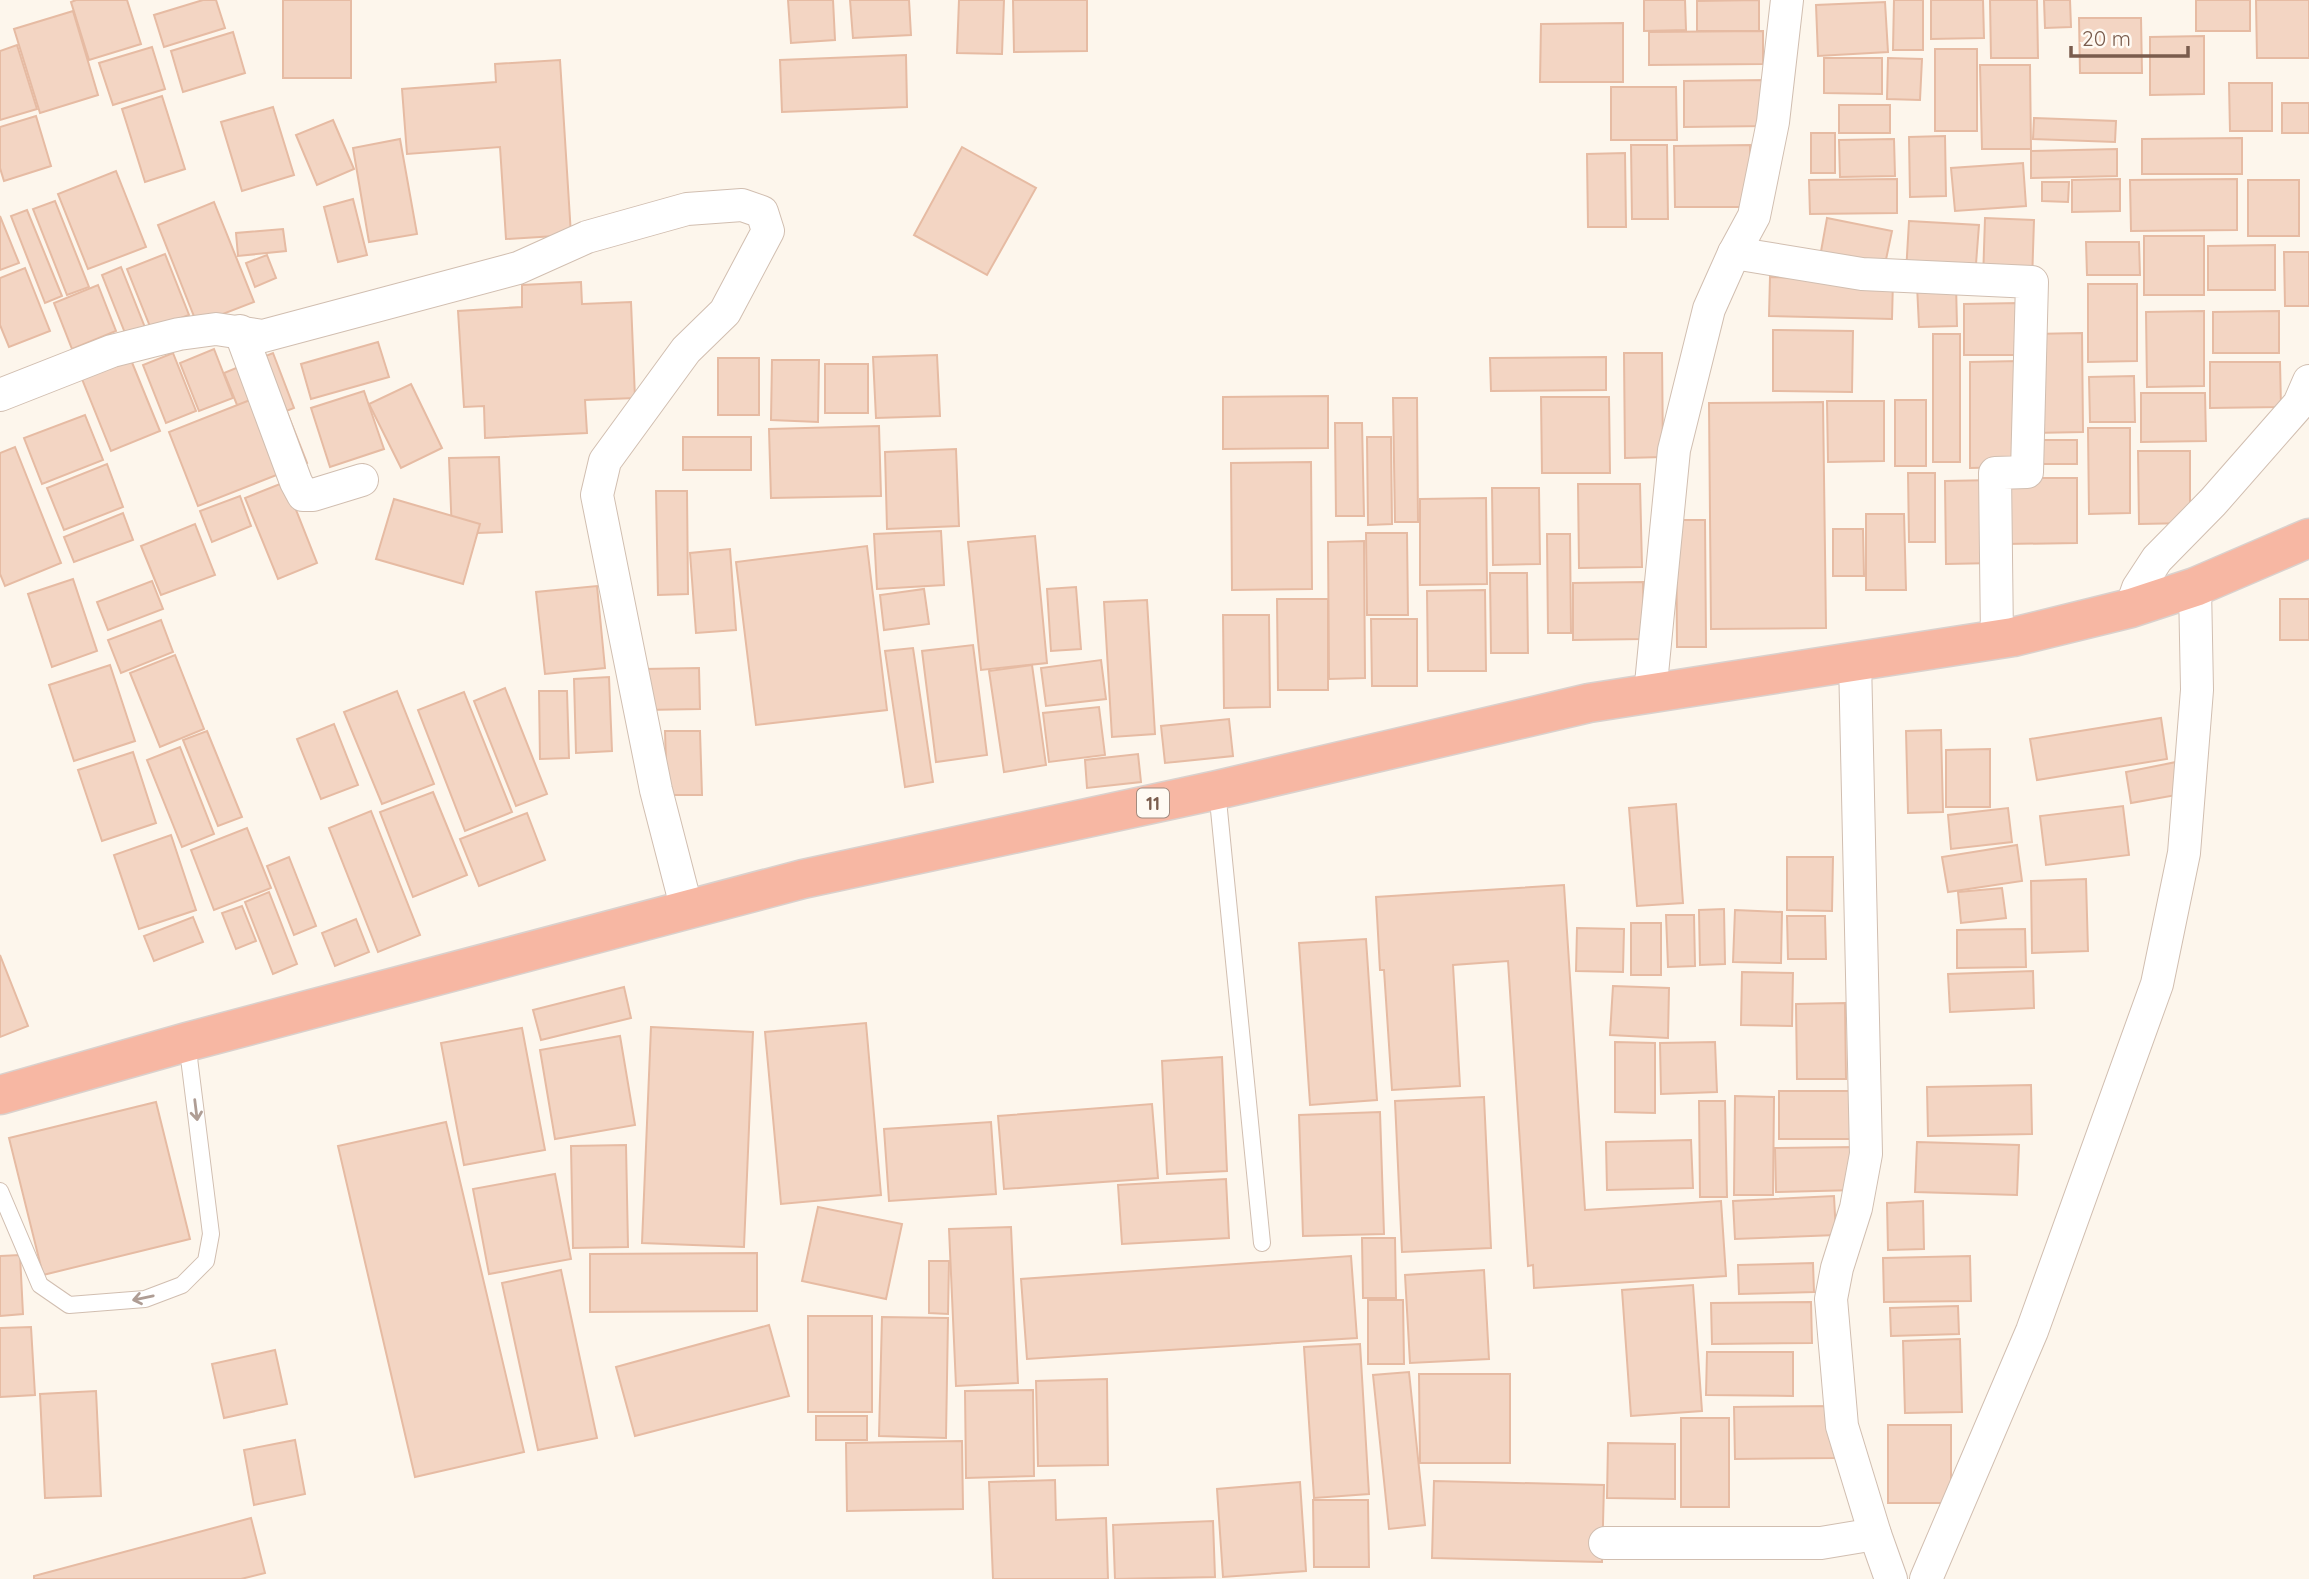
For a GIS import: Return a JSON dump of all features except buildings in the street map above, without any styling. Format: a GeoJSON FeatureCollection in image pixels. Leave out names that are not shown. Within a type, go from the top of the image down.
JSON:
{"type":"FeatureCollection","features":[{"type":"Feature","properties":{"kind":"highway","name":"11"},"geometry":{"type":"LineString","coordinates":[[0,1094],[803,879],[1217,790],[1590,703],[1997,639],[2132,608],[2195,587],[2309,538]]}},
{"type":"Feature","properties":{"kind":"street"},"geometry":{"type":"LineString","coordinates":[[1650,694],[1674,450],[1709,309],[1754,216],[1773,122],[1787,0]]}},
{"type":"Feature","properties":{"kind":"street"},"geometry":{"type":"LineString","coordinates":[[0,395],[112,351],[179,334],[216,329],[263,336],[518,268],[587,237],[687,209],[742,205],[762,212],[768,231],[725,312],[686,350],[605,461],[597,495],[656,790],[687,910]]}},
{"type":"Feature","properties":{"kind":"street"},"geometry":{"type":"LineString","coordinates":[[1734,253],[1862,274],[2032,282],[2027,472],[1995,473],[1997,639]]}},
{"type":"Feature","properties":{"kind":"street"},"geometry":{"type":"LineString","coordinates":[[240,331],[303,495],[313,495],[362,480]]}},
{"type":"Feature","properties":{"kind":"street"},"geometry":{"type":"LineString","coordinates":[[2132,608],[2138,588],[2157,559],[2213,502],[2299,404],[2309,380]]}},
{"type":"Feature","properties":{"kind":"street"},"geometry":{"type":"LineString","coordinates":[[1926,1579],[2032,1331],[2157,984],[2184,853],[2197,690],[2195,587]]}},
{"type":"Feature","properties":{"kind":"street"},"geometry":{"type":"LineString","coordinates":[[1855,660],[1866,1154],[1856,1208],[1837,1268],[1831,1299],[1842,1426],[1891,1579]]}},
{"type":"Feature","properties":{"kind":"street"},"geometry":{"type":"LineString","coordinates":[[1605,1544],[1821,1543],[1875,1534]]}},
{"type":"Feature","properties":{"kind":"lane"},"geometry":{"type":"LineString","coordinates":[[1217,790],[1262,1243]]}},
{"type":"Feature","properties":{"kind":"lane"},"geometry":{"type":"LineString","coordinates":[[0,1191],[40,1285],[69,1305],[145,1299],[181,1285],[206,1261],[211,1234],[187,1042]]}}]}
